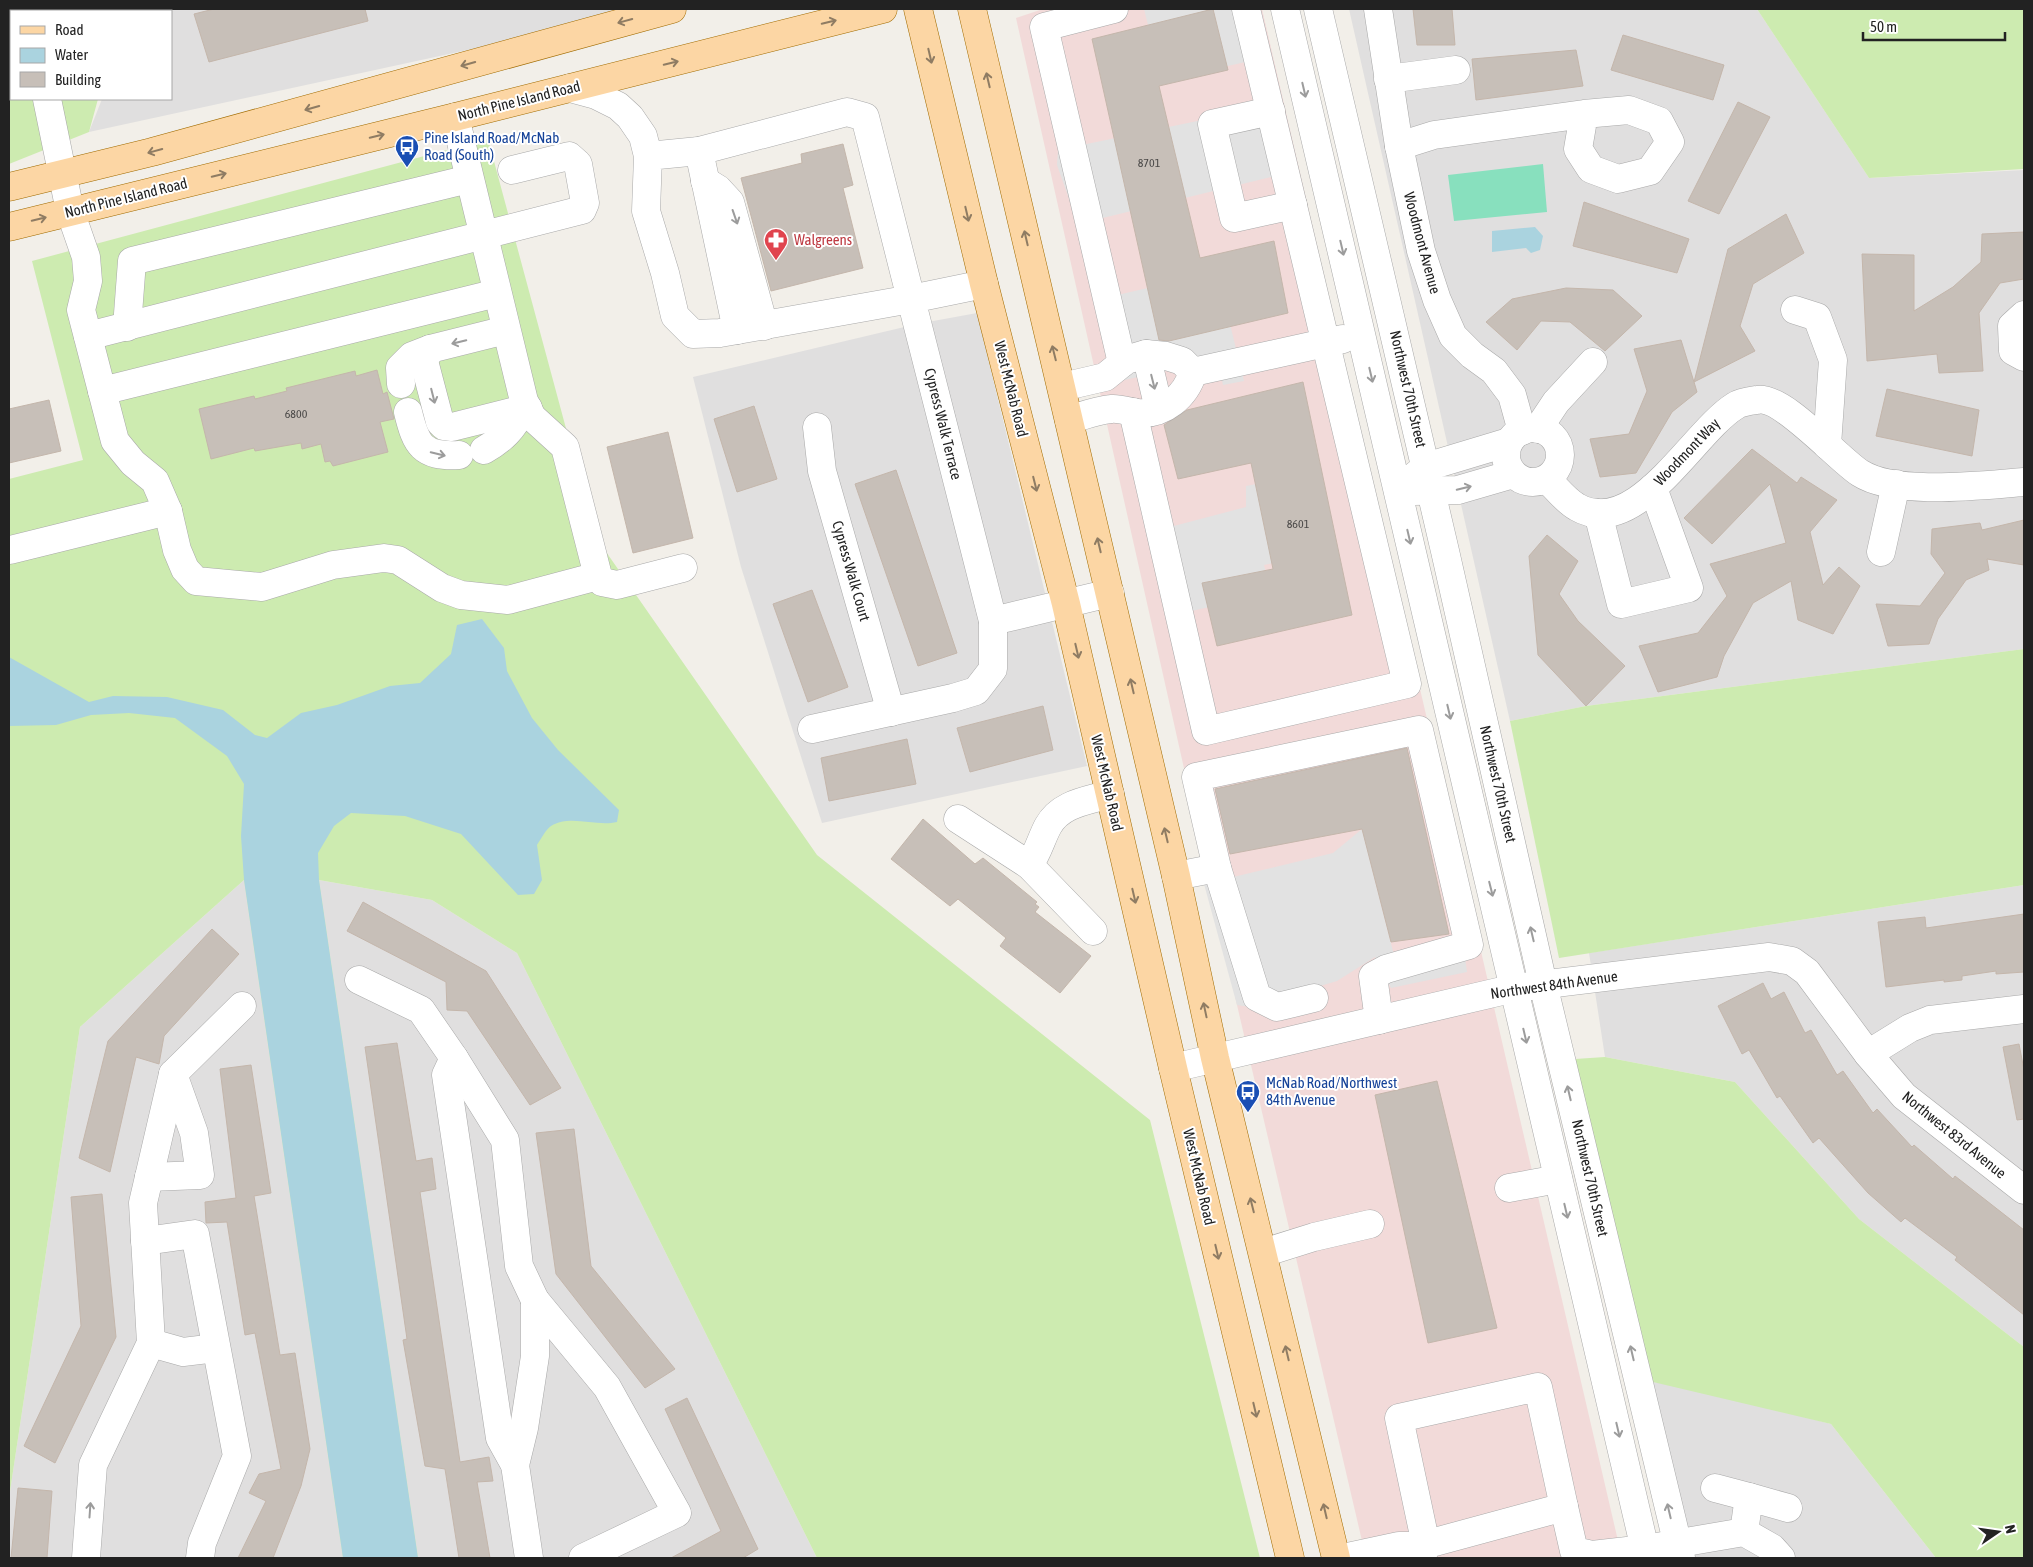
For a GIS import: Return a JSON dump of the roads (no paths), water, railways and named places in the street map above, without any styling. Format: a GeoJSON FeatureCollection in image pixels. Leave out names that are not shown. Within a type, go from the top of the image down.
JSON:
{"type":"FeatureCollection","features":[{"type":"Feature","properties":{"kind":"main road"},"geometry":{"type":"LineString","coordinates":[[9,187],[152,152],[672,9]]}},
{"type":"Feature","properties":{"kind":"main road","name":"North Pine Island Road"},"geometry":{"type":"LineString","coordinates":[[9,227],[455,118],[883,9]]}},
{"type":"Feature","properties":{"kind":"main road","name":"West McNab Road"},"geometry":{"type":"LineString","coordinates":[[918,9],[984,284],[1066,604],[1173,1068],[1290,1558]]}},
{"type":"Feature","properties":{"kind":"main road"},"geometry":{"type":"LineString","coordinates":[[972,9],[1176,876],[1215,1058],[1336,1558]]}},
{"type":"Feature","properties":{"kind":"street"},"geometry":{"type":"LineString","coordinates":[[1114,9],[1044,27],[1134,359],[1146,410],[1206,731],[1407,684],[1246,9]]}},
{"type":"Feature","properties":{"kind":"street","name":"Northwest 70th Street"},"geometry":{"type":"LineString","coordinates":[[1285,9],[1646,1554]]}},
{"type":"Feature","properties":{"kind":"street","name":"Northwest 70th Street"},"geometry":{"type":"LineString","coordinates":[[1318,9],[1429,479],[1543,984],[1679,1550]]}},
{"type":"Feature","properties":{"kind":"street","name":"Woodmont Avenue"},"geometry":{"type":"LineString","coordinates":[[1378,9],[1398,146],[1421,251],[1437,300],[1453,336],[1472,355],[1494,371],[1512,395],[1523,434]]}},
{"type":"Feature","properties":{"kind":"street"},"geometry":{"type":"LineString","coordinates":[[1295,53],[1326,44]]}},
{"type":"Feature","properties":{"kind":"street"},"geometry":{"type":"LineString","coordinates":[[1388,79],[1456,70]]}},
{"type":"Feature","properties":{"kind":"street"},"geometry":{"type":"LineString","coordinates":[[570,88],[596,95],[618,106],[630,117],[643,136],[648,156],[646,211],[665,273],[675,316],[693,334],[764,326],[984,284]]}},
{"type":"Feature","properties":{"kind":"street"},"geometry":{"type":"LineString","coordinates":[[48,100],[61,174],[70,211],[86,257],[88,281],[81,310],[115,442],[132,462],[155,481],[168,511],[177,550],[185,569],[196,580],[262,587],[333,565],[384,558],[398,560],[442,588],[461,595],[508,600],[598,576]]}},
{"type":"Feature","properties":{"kind":"street"},"geometry":{"type":"LineString","coordinates":[[1270,111],[1212,124],[1234,218],[1293,205]]}},
{"type":"Feature","properties":{"kind":"street","name":"Cypress Walk Terrace"},"geometry":{"type":"LineString","coordinates":[[699,150],[847,112],[865,117],[993,621],[993,669],[976,691],[812,729]]}},
{"type":"Feature","properties":{"kind":"street"},"geometry":{"type":"LineString","coordinates":[[1398,146],[1434,135],[1584,114]]}},
{"type":"Feature","properties":{"kind":"street"},"geometry":{"type":"LineString","coordinates":[[455,118],[526,409],[543,429],[557,438],[565,447],[598,576],[602,582],[617,585],[682,568]]}},
{"type":"Feature","properties":{"kind":"street"},"geometry":{"type":"LineString","coordinates":[[648,156],[699,150],[737,330]]}},
{"type":"Feature","properties":{"kind":"street"},"geometry":{"type":"LineString","coordinates":[[88,336],[484,237],[582,210],[585,203],[578,164],[569,156],[512,170]]}},
{"type":"Feature","properties":{"kind":"street"},"geometry":{"type":"LineString","coordinates":[[1324,175],[1356,168]]}},
{"type":"Feature","properties":{"kind":"street"},"geometry":{"type":"LineString","coordinates":[[127,326],[132,261],[469,179]]}},
{"type":"Feature","properties":{"kind":"street"},"geometry":{"type":"LineString","coordinates":[[705,181],[718,189],[730,202],[764,326]]}},
{"type":"Feature","properties":{"kind":"street"},"geometry":{"type":"LineString","coordinates":[[102,391],[497,293]]}},
{"type":"Feature","properties":{"kind":"street"},"geometry":{"type":"LineString","coordinates":[[1795,310],[1817,317],[1833,360],[1827,445]]}},
{"type":"Feature","properties":{"kind":"street"},"geometry":{"type":"LineString","coordinates":[[2024,315],[2012,326],[2014,351],[2024,357]]}},
{"type":"Feature","properties":{"kind":"street"},"geometry":{"type":"LineString","coordinates":[[401,384],[400,368],[412,356],[430,349],[506,330]]}},
{"type":"Feature","properties":{"kind":"street"},"geometry":{"type":"LineString","coordinates":[[1193,372],[1362,334]]}},
{"type":"Feature","properties":{"kind":"street"},"geometry":{"type":"LineString","coordinates":[[430,349],[424,360],[440,422],[444,426],[452,427],[526,409]]}},
{"type":"Feature","properties":{"kind":"street"},"geometry":{"type":"LineString","coordinates":[[1062,387],[1105,377],[1134,359],[1166,356],[1182,361],[1193,372]]}},
{"type":"Feature","properties":{"kind":"street"},"geometry":{"type":"LineString","coordinates":[[1398,490],[1429,479],[1523,434],[1553,438],[1560,455],[1558,464],[1547,478],[1529,482],[1513,474],[1506,459],[1523,434],[1593,362]]}},
{"type":"Feature","properties":{"kind":"street"},"geometry":{"type":"LineString","coordinates":[[1069,420],[1111,408],[1146,410],[1176,402],[1191,382],[1193,372]]}},
{"type":"Feature","properties":{"kind":"street","name":"Woodmont Way"},"geometry":{"type":"LineString","coordinates":[[1598,514],[1622,510],[1638,501],[1653,488],[1717,420],[1736,404],[1760,399],[1781,407],[1860,473],[1883,482],[1954,486],[2024,482]]}},
{"type":"Feature","properties":{"kind":"street"},"geometry":{"type":"LineString","coordinates":[[408,412],[414,438],[424,450],[441,456],[471,452],[502,440],[514,427],[526,409]]}},
{"type":"Feature","properties":{"kind":"street","name":"Cypress Walk Court"},"geometry":{"type":"LineString","coordinates":[[817,428],[822,471],[892,712]]}},
{"type":"Feature","properties":{"kind":"street"},"geometry":{"type":"LineString","coordinates":[[1429,479],[1458,490],[1513,474]]}},
{"type":"Feature","properties":{"kind":"street"},"geometry":{"type":"LineString","coordinates":[[1547,478],[1577,507],[1598,514],[1621,604],[1690,588],[1653,488]]}},
{"type":"Feature","properties":{"kind":"street"},"geometry":{"type":"LineString","coordinates":[[1881,552],[1896,484]]}},
{"type":"Feature","properties":{"kind":"street"},"geometry":{"type":"LineString","coordinates":[[10,550],[168,511]]}},
{"type":"Feature","properties":{"kind":"street"},"geometry":{"type":"LineString","coordinates":[[993,621],[1110,593]]}},
{"type":"Feature","properties":{"kind":"street"},"geometry":{"type":"LineString","coordinates":[[1443,684],[1474,677]]}},
{"type":"Feature","properties":{"kind":"street"},"geometry":{"type":"LineString","coordinates":[[1314,998],[1277,1008],[1257,997],[1217,868],[1196,777],[1418,730],[1469,945],[1386,969],[1373,976],[1380,1020]]}},
{"type":"Feature","properties":{"kind":"street"},"geometry":{"type":"LineString","coordinates":[[1029,865],[1034,858],[1048,825],[1058,813],[1068,806],[1110,794]]}},
{"type":"Feature","properties":{"kind":"street"},"geometry":{"type":"LineString","coordinates":[[958,819],[1029,865],[1093,931]]}},
{"type":"Feature","properties":{"kind":"street"},"geometry":{"type":"LineString","coordinates":[[1176,876],[1217,868]]}},
{"type":"Feature","properties":{"kind":"street","name":"Northwest 84th Avenue"},"geometry":{"type":"LineString","coordinates":[[1173,1068],[1515,988],[1769,957],[1792,961],[1807,972],[1868,1054]]}},
{"type":"Feature","properties":{"kind":"street"},"geometry":{"type":"LineString","coordinates":[[359,980],[422,1010],[505,1140],[519,1266],[535,1300],[607,1387],[676,1514],[583,1558]]}},
{"type":"Feature","properties":{"kind":"street"},"geometry":{"type":"LineString","coordinates":[[86,1558],[93,1465],[151,1343],[142,1203],[173,1074],[242,1006]]}},
{"type":"Feature","properties":{"kind":"street"},"geometry":{"type":"LineString","coordinates":[[1868,1054],[1910,1028],[1930,1020],[2024,1009]]}},
{"type":"Feature","properties":{"kind":"street","name":"Northwest 83rd Avenue"},"geometry":{"type":"LineString","coordinates":[[1868,1054],[1904,1096],[2024,1190]]}},
{"type":"Feature","properties":{"kind":"street"},"geometry":{"type":"LineString","coordinates":[[454,1058],[446,1075],[500,1438],[516,1465]]}},
{"type":"Feature","properties":{"kind":"street"},"geometry":{"type":"LineString","coordinates":[[149,1177],[200,1174],[194,1134],[173,1074]]}},
{"type":"Feature","properties":{"kind":"street"},"geometry":{"type":"LineString","coordinates":[[1509,1188],[1558,1178]]}},
{"type":"Feature","properties":{"kind":"street"},"geometry":{"type":"LineString","coordinates":[[1263,1253],[1314,1237],[1370,1224]]}},
{"type":"Feature","properties":{"kind":"street"},"geometry":{"type":"LineString","coordinates":[[145,1241],[195,1234],[237,1456],[201,1551]]}},
{"type":"Feature","properties":{"kind":"street"},"geometry":{"type":"LineString","coordinates":[[529,1558],[516,1465],[524,1428],[535,1356],[535,1300]]}},
{"type":"Feature","properties":{"kind":"street"},"geometry":{"type":"LineString","coordinates":[[151,1343],[183,1352],[216,1348]]}},
{"type":"Feature","properties":{"kind":"street"},"geometry":{"type":"LineString","coordinates":[[1423,1550],[1399,1418],[1538,1387],[1574,1551],[1592,1555],[1646,1554],[1679,1550],[1744,1532],[1772,1548],[1781,1558]]}},
{"type":"Feature","properties":{"kind":"street"},"geometry":{"type":"LineString","coordinates":[[1714,1488],[1788,1508]]}},
{"type":"Feature","properties":{"kind":"street"},"geometry":{"type":"LineString","coordinates":[[1744,1532],[1749,1497]]}},
{"type":"Feature","properties":{"kind":"street"},"geometry":{"type":"LineString","coordinates":[[1343,1558],[1399,1546],[1423,1550],[1564,1508]]}},
{"type":"Feature","properties":{"kind":"water"},"geometry":{"type":"Polygon","coordinates":[[[1535,227],[1543,236],[1540,250],[1531,253],[1526,248],[1492,252],[1492,231],[1535,227]]]}},
{"type":"Feature","properties":{"kind":"water"},"geometry":{"type":"Polygon","coordinates":[[[482,619],[504,648],[507,671],[532,718],[558,750],[619,810],[617,822],[567,821],[549,827],[537,845],[542,880],[534,894],[518,895],[461,834],[405,816],[351,813],[334,826],[318,853],[319,880],[418,1558],[343,1558],[244,880],[241,836],[244,784],[227,756],[175,718],[129,713],[91,715],[56,725],[9,726],[9,657],[89,702],[113,696],[167,697],[223,710],[255,735],[267,738],[301,713],[337,705],[390,686],[420,683],[451,654],[457,625],[482,619]]]}},
{"type":"Feature","properties":{"kind":"place","name":"Pine Island Road/McNab Road (South)"},"geometry":{"type":"Point","coordinates":[407,168]}},
{"type":"Feature","properties":{"kind":"place","name":"Walgreens"},"geometry":{"type":"Point","coordinates":[776,261]}},
{"type":"Feature","properties":{"kind":"place","name":"McNab Road/Northwest 84th Avenue"},"geometry":{"type":"Point","coordinates":[1248,1113]}}]}
